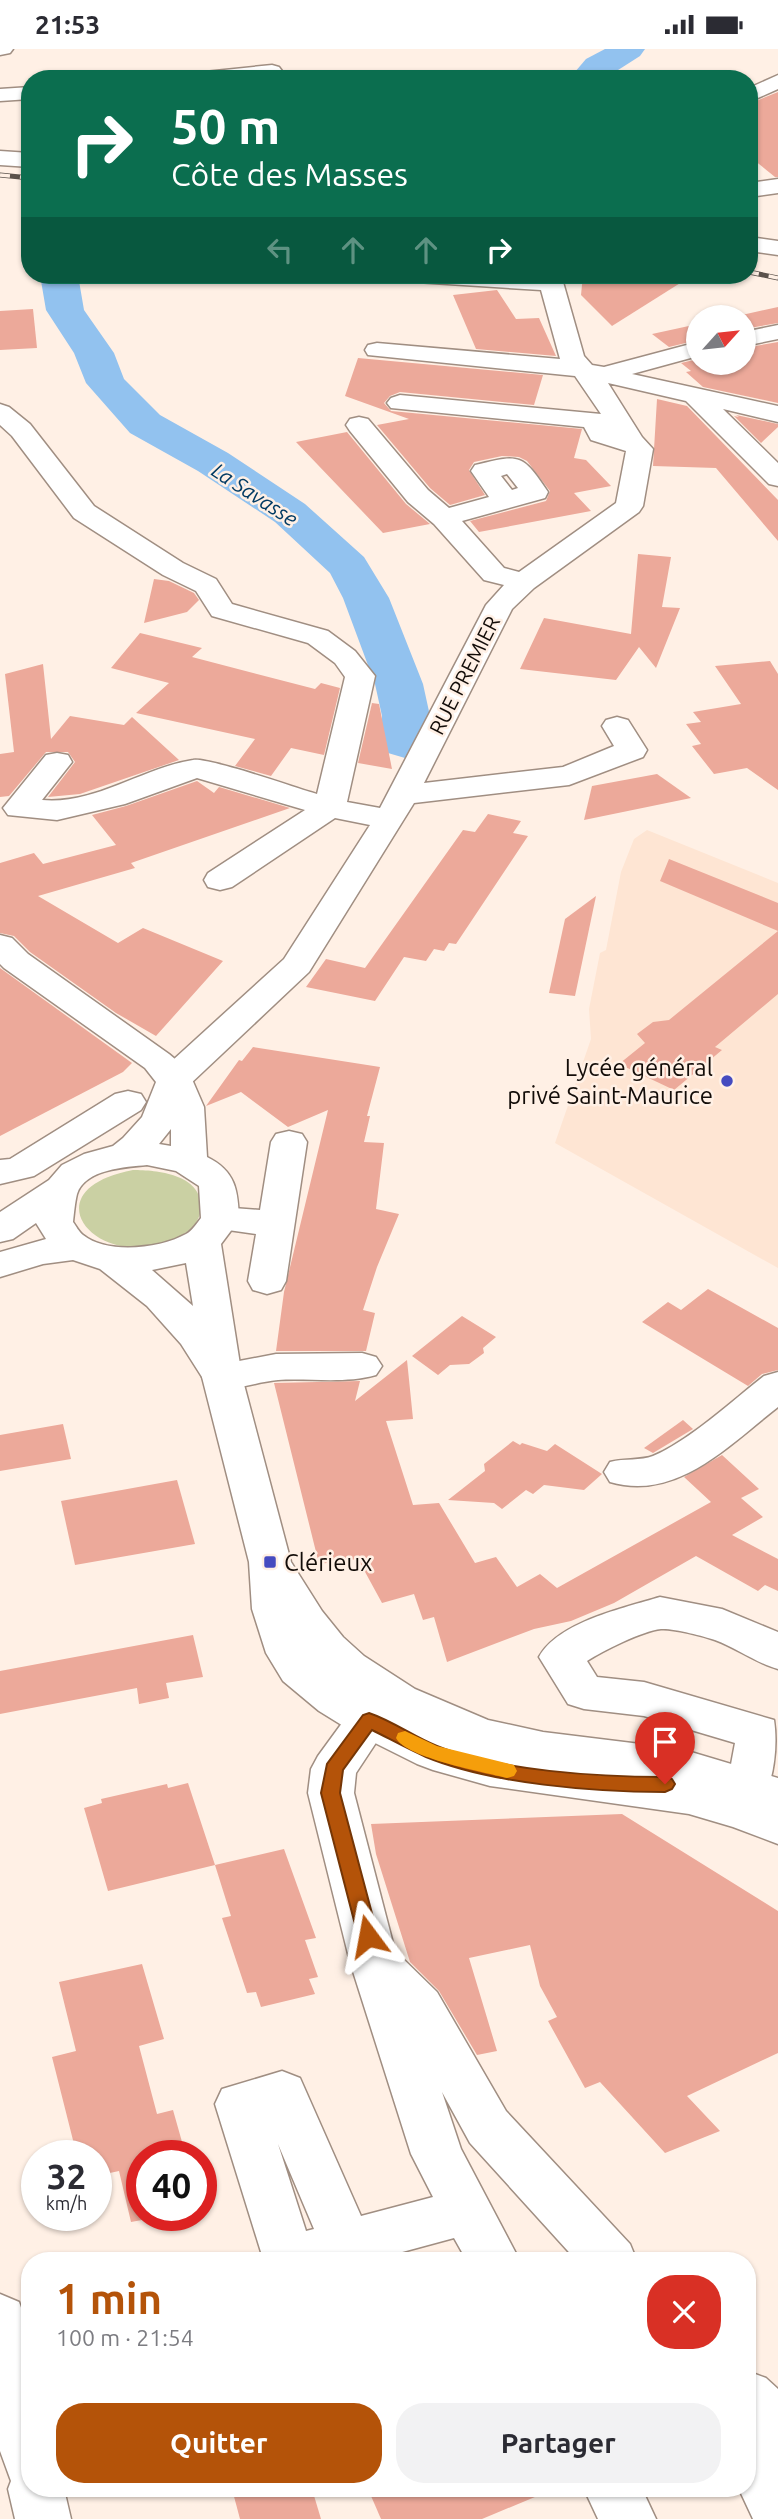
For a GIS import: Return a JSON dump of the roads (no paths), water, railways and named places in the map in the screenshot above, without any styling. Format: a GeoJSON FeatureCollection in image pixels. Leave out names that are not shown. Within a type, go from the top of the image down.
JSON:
{"type":"FeatureCollection","features":[{"type":"Feature","properties":{"kind":"street"},"geometry":{"type":"LineString","coordinates":[[0,95],[21,94]]}},
{"type":"Feature","properties":{"kind":"street"},"geometry":{"type":"LineString","coordinates":[[0,158],[21,159]]}},
{"type":"Feature","properties":{"kind":"street"},"geometry":{"type":"LineString","coordinates":[[758,189],[778,186]]}},
{"type":"Feature","properties":{"kind":"street"},"geometry":{"type":"LineString","coordinates":[[758,245],[778,248]]}},
{"type":"Feature","properties":{"kind":"street","name":"RUE PREMIER"},"geometry":{"type":"LineString","coordinates":[[175,1078],[297,965],[396,807],[500,605],[524,582],[629,506],[640,449],[632,442],[597,374],[572,358],[550,284]]}},
{"type":"Feature","properties":{"kind":"street"},"geometry":{"type":"LineString","coordinates":[[756,337],[778,332]]}},
{"type":"Feature","properties":{"kind":"street"},"geometry":{"type":"LineString","coordinates":[[377,350],[573,368],[778,414]]}},
{"type":"Feature","properties":{"kind":"street"},"geometry":{"type":"LineString","coordinates":[[597,374],[686,352]]}},
{"type":"Feature","properties":{"kind":"street"},"geometry":{"type":"LineString","coordinates":[[696,397],[778,478]]}},
{"type":"Feature","properties":{"kind":"street"},"geometry":{"type":"LineString","coordinates":[[400,403],[594,420],[600,434],[632,442]]}},
{"type":"Feature","properties":{"kind":"street"},"geometry":{"type":"LineString","coordinates":[[0,412],[21,430],[84,512],[173,569],[206,585],[222,610],[318,636],[345,657],[360,676],[330,808],[220,880]]}},
{"type":"Feature","properties":{"kind":"street"},"geometry":{"type":"LineString","coordinates":[[359,425],[418,496],[444,518],[494,574],[524,582]]}},
{"type":"Feature","properties":{"kind":"street"},"geometry":{"type":"LineString","coordinates":[[444,518],[505,499]]}},
{"type":"Feature","properties":{"kind":"street"},"geometry":{"type":"LineString","coordinates":[[57,762],[19,808],[57,811],[114,797],[196,768],[330,808],[396,807],[569,776],[632,750],[617,726]]}},
{"type":"Feature","properties":{"kind":"street"},"geometry":{"type":"LineString","coordinates":[[0,945],[16,961],[156,1061],[175,1078],[188,1109],[188,1162]]}},
{"type":"Feature","properties":{"kind":"street"},"geometry":{"type":"LineString","coordinates":[[125,1155],[152,1129],[168,1107],[175,1078]]}},
{"type":"Feature","properties":{"kind":"street"},"geometry":{"type":"LineString","coordinates":[[10,1170],[128,1102]]}},
{"type":"Feature","properties":{"kind":"street"},"geometry":{"type":"LineString","coordinates":[[267,1281],[289,1142]]}},
{"type":"Feature","properties":{"kind":"street"},"geometry":{"type":"LineString","coordinates":[[0,1230],[67,1182],[105,1159],[125,1155],[147,1154],[188,1162],[207,1174],[219,1189],[222,1206],[210,1230],[222,1377],[270,1562],[274,1609],[288,1653],[299,1669],[335,1699],[492,1739],[540,1749],[681,1767],[764,1791]]}},
{"type":"Feature","properties":{"kind":"street"},"geometry":{"type":"LineString","coordinates":[[10,1170],[67,1182]]}},
{"type":"Feature","properties":{"kind":"street"},"geometry":{"type":"LineString","coordinates":[[67,1182],[53,1203],[54,1219],[61,1234],[76,1247],[114,1261],[176,1308],[195,1332],[222,1377]]}},
{"type":"Feature","properties":{"kind":"street"},"geometry":{"type":"LineString","coordinates":[[114,1261],[161,1259],[210,1230],[276,1223]]}},
{"type":"Feature","properties":{"kind":"street"},"geometry":{"type":"LineString","coordinates":[[0,1265],[38,1252],[76,1247]]}},
{"type":"Feature","properties":{"kind":"street"},"geometry":{"type":"LineString","coordinates":[[222,1377],[276,1367],[362,1366]]}},
{"type":"Feature","properties":{"kind":"street"},"geometry":{"type":"LineString","coordinates":[[625,1472],[659,1471],[696,1449],[778,1386]]}},
{"type":"Feature","properties":{"kind":"street"},"geometry":{"type":"LineString","coordinates":[[764,1791],[756,1761],[758,1732],[644,1699],[584,1692],[561,1657],[591,1637],[660,1613],[722,1625],[771,1647],[778,1653]]}},
{"type":"Feature","properties":{"kind":"street"},"geometry":{"type":"LineString","coordinates":[[388,1712],[433,1752],[490,1768],[689,1796],[745,1812],[778,1826]]}},
{"type":"Feature","properties":{"kind":"street"},"geometry":{"type":"LineString","coordinates":[[388,1712],[334,1769],[331,1793],[374,1962],[437,2154],[489,2252]]}},
{"type":"Feature","properties":{"kind":"street"},"geometry":{"type":"LineString","coordinates":[[610,1785],[665,1784],[725,1795],[764,1791]]}},
{"type":"Feature","properties":{"kind":"street"},"geometry":{"type":"LineString","coordinates":[[374,1962],[421,2007],[488,2127],[603,2252]]}},
{"type":"Feature","properties":{"kind":"street"},"geometry":{"type":"LineString","coordinates":[[284,2252],[240,2104],[282,2092],[346,2243]]}},
{"type":"Feature","properties":{"kind":"street"},"geometry":{"type":"LineString","coordinates":[[314,2252],[467,2211]]}},
{"type":"Feature","properties":{"kind":"street"},"geometry":{"type":"LineString","coordinates":[[11,2329],[21,2399]]}},
{"type":"Feature","properties":{"kind":"street"},"geometry":{"type":"LineString","coordinates":[[756,2421],[778,2509]]}},
{"type":"Feature","properties":{"kind":"street"},"geometry":{"type":"LineString","coordinates":[[38,2497],[43,2519]]}},
{"type":"Feature","properties":{"kind":"street"},"geometry":{"type":"LineString","coordinates":[[616,2497],[628,2519]]}},
{"type":"Feature","properties":{"kind":"waterway","name":"La Savasse"},"geometry":{"type":"LineString","coordinates":[[594,70],[629,49]]}},
{"type":"Feature","properties":{"kind":"waterway","name":"La Savasse"},"geometry":{"type":"LineString","coordinates":[[61,284],[65,310],[94,353],[106,383],[145,424],[213,462],[290,513],[348,566],[366,598],[399,684],[406,716],[405,743]]}},
{"type":"Feature","properties":{"kind":"railway"},"geometry":{"type":"LineString","coordinates":[[0,175],[21,177]]}},
{"type":"Feature","properties":{"kind":"railway"},"geometry":{"type":"LineString","coordinates":[[758,274],[778,278]]}},
{"type":"Feature","properties":{"kind":"place","name":"Lycée général privé Saint-Maurice"},"geometry":{"type":"Point","coordinates":[727,1081]}},
{"type":"Feature","properties":{"kind":"place","name":"Clérieux"},"geometry":{"type":"Point","coordinates":[270,1562]}}]}
